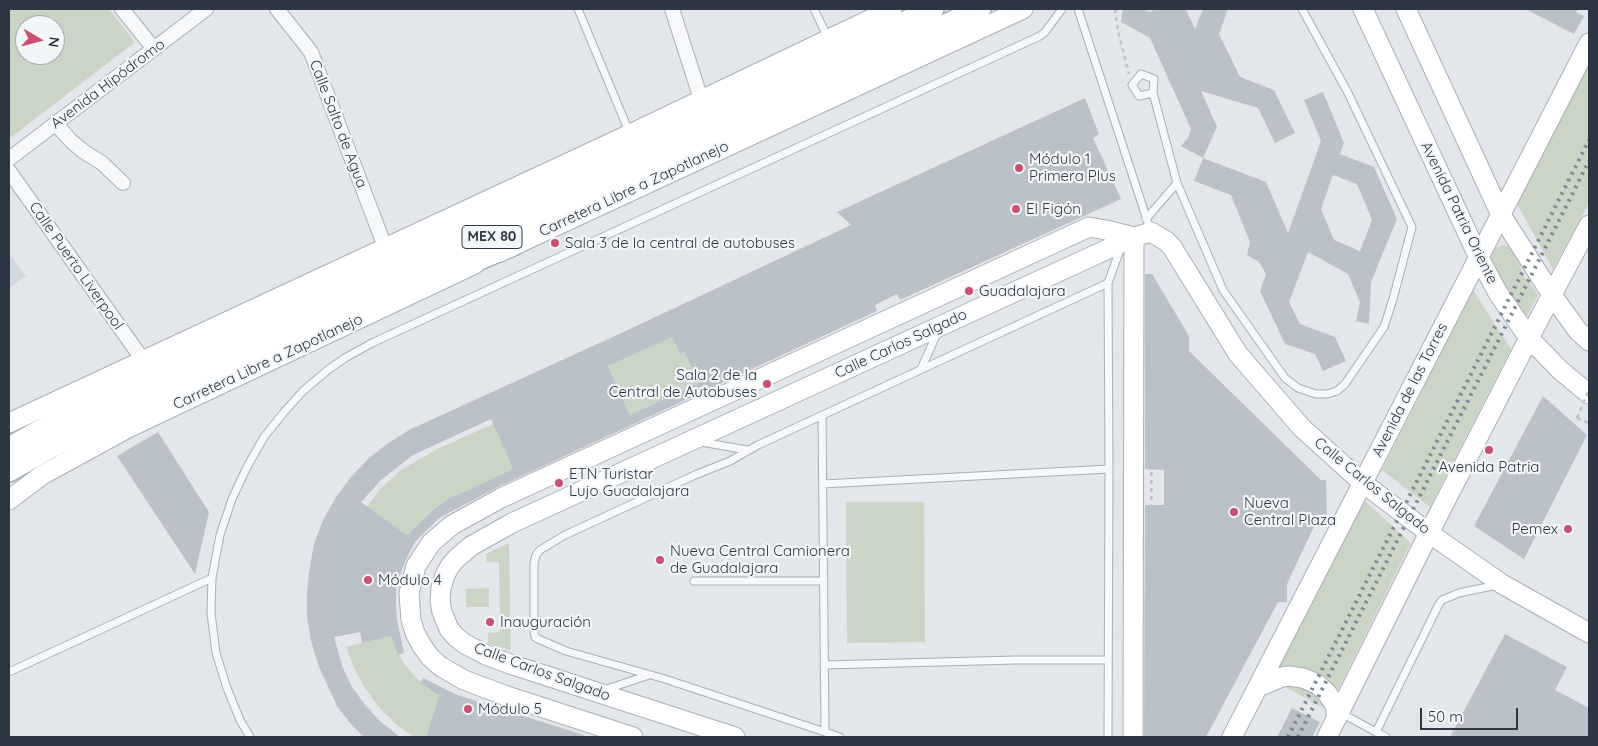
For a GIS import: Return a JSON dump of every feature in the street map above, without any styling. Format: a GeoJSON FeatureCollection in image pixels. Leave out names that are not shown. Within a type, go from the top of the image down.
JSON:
{"type":"FeatureCollection","features":[{"type":"Feature","properties":{"kind":"main road","name":"MEX 80"},"geometry":{"type":"LineString","coordinates":[[9,448],[83,408],[934,9]]}},
{"type":"Feature","properties":{"kind":"main road","name":"Carretera Libre a Zapotlanejo"},"geometry":{"type":"LineString","coordinates":[[9,471],[51,447],[179,383],[980,9]]}},
{"type":"Feature","properties":{"kind":"main road"},"geometry":{"type":"LineString","coordinates":[[330,313],[428,279],[513,246]]}},
{"type":"Feature","properties":{"kind":"street"},"geometry":{"type":"LineString","coordinates":[[122,9],[154,50]]}},
{"type":"Feature","properties":{"kind":"street","name":"Avenida Hipódromo"},"geometry":{"type":"LineString","coordinates":[[9,159],[206,9]]}},
{"type":"Feature","properties":{"kind":"street","name":"Calle Salto de Agua"},"geometry":{"type":"LineString","coordinates":[[277,9],[311,52],[385,247]]}},
{"type":"Feature","properties":{"kind":"street"},"geometry":{"type":"LineString","coordinates":[[672,9],[702,99]]}},
{"type":"Feature","properties":{"kind":"street"},"geometry":{"type":"LineString","coordinates":[[9,423],[630,134],[892,9]]}},
{"type":"Feature","properties":{"kind":"street","name":"Carretera Libre a Zapotlanejo"},"geometry":{"type":"LineString","coordinates":[[9,500],[42,475],[128,428],[513,246],[1023,9]]}},
{"type":"Feature","properties":{"kind":"street","name":"Avenida Patria Oriente"},"geometry":{"type":"LineString","coordinates":[[1364,9],[1478,258],[1498,293],[1529,338],[1560,370],[1589,394]]}},
{"type":"Feature","properties":{"kind":"street"},"geometry":{"type":"LineString","coordinates":[[1406,9],[1501,215],[1552,295],[1578,331],[1589,341]]}},
{"type":"Feature","properties":{"kind":"street","name":"Avenida de las Torres"},"geometry":{"type":"LineString","coordinates":[[1232,737],[1589,43]]}},
{"type":"Feature","properties":{"kind":"street"},"geometry":{"type":"LineString","coordinates":[[56,124],[71,141],[102,163],[123,183]]}},
{"type":"Feature","properties":{"kind":"street","name":"Calle Puerto Liverpool"},"geometry":{"type":"LineString","coordinates":[[9,171],[143,360]]}},
{"type":"Feature","properties":{"kind":"street"},"geometry":{"type":"LineString","coordinates":[[1327,737],[1529,338],[1589,225]]}},
{"type":"Feature","properties":{"kind":"street"},"geometry":{"type":"LineString","coordinates":[[633,737],[464,680],[440,666],[430,657],[415,634],[411,620],[409,593],[411,579],[416,566],[431,543],[452,525],[501,498],[1089,227],[1139,232],[1133,737]]}},
{"type":"Feature","properties":{"kind":"street","name":"Calle Carlos Salgado"},"geometry":{"type":"LineString","coordinates":[[735,737],[597,693],[473,649],[456,637],[444,620],[441,607],[441,588],[450,566],[464,552],[487,536],[512,523],[1139,232],[1166,240],[1238,354],[1302,428],[1363,483],[1429,534],[1502,584],[1589,633]]}},
{"type":"Feature","properties":{"kind":"street"},"geometry":{"type":"LineString","coordinates":[[1258,687],[1282,677],[1303,678],[1317,684],[1327,693],[1335,705],[1338,715]]}},
{"type":"Feature","properties":{"kind":"lane"},"geometry":{"type":"LineString","coordinates":[[578,9],[630,134]]}},
{"type":"Feature","properties":{"kind":"lane"},"geometry":{"type":"LineString","coordinates":[[814,9],[828,38]]}},
{"type":"Feature","properties":{"kind":"lane"},"geometry":{"type":"LineString","coordinates":[[250,737],[240,720],[227,688],[216,652],[211,613],[212,578],[220,534],[232,498],[247,467],[264,438],[284,411],[303,391],[329,369],[372,343],[1040,36],[1062,9]]}},
{"type":"Feature","properties":{"kind":"lane"},"geometry":{"type":"LineString","coordinates":[[1078,9],[1139,232]]}},
{"type":"Feature","properties":{"kind":"lane"},"geometry":{"type":"LineString","coordinates":[[1153,93],[1140,96],[1132,85],[1141,74],[1154,79],[1153,93],[1177,183],[1223,290],[1284,378],[1298,388],[1316,394],[1327,394],[1337,391],[1345,384],[1384,327],[1412,227],[1348,93],[1302,9]]}},
{"type":"Feature","properties":{"kind":"lane"},"geometry":{"type":"LineString","coordinates":[[1108,737],[1108,283],[1119,252],[1139,232],[1177,183]]}},
{"type":"Feature","properties":{"kind":"lane"},"geometry":{"type":"LineString","coordinates":[[840,737],[823,733],[665,679],[566,651],[535,637],[534,563],[536,555],[540,550],[565,535],[695,475],[730,462],[747,450],[1108,283]]}},
{"type":"Feature","properties":{"kind":"lane"},"geometry":{"type":"LineString","coordinates":[[921,369],[940,326]]}},
{"type":"Feature","properties":{"kind":"lane"},"geometry":{"type":"LineString","coordinates":[[822,416],[823,733]]}},
{"type":"Feature","properties":{"kind":"lane"},"geometry":{"type":"LineString","coordinates":[[692,440],[747,450]]}},
{"type":"Feature","properties":{"kind":"lane"},"geometry":{"type":"LineString","coordinates":[[823,484],[1109,469]]}},
{"type":"Feature","properties":{"kind":"lane"},"geometry":{"type":"LineString","coordinates":[[9,672],[212,578]]}},
{"type":"Feature","properties":{"kind":"lane"},"geometry":{"type":"LineString","coordinates":[[694,581],[824,581]]}},
{"type":"Feature","properties":{"kind":"lane"},"geometry":{"type":"LineString","coordinates":[[1376,732],[1442,600],[1459,593],[1502,584]]}},
{"type":"Feature","properties":{"kind":"lane"},"geometry":{"type":"LineString","coordinates":[[824,665],[1016,660],[1108,660]]}},
{"type":"Feature","properties":{"kind":"lane"},"geometry":{"type":"LineString","coordinates":[[597,693],[649,675]]}},
{"type":"Feature","properties":{"kind":"lane"},"geometry":{"type":"LineString","coordinates":[[1338,715],[1386,737]]}},
{"type":"Feature","properties":{"kind":"path"},"geometry":{"type":"LineString","coordinates":[[1115,9],[1118,31],[1132,85]]}},
{"type":"Feature","properties":{"kind":"path"},"geometry":{"type":"LineString","coordinates":[[1151,331],[1152,737]]}},
{"type":"Feature","properties":{"kind":"path"},"geometry":{"type":"LineString","coordinates":[[1589,390],[1577,418],[1589,422]]}},
{"type":"Feature","properties":{"kind":"shaded area"},"geometry":{"type":"Polygon","coordinates":[[[9,254],[26,276],[9,288],[9,254]]]}},
{"type":"Feature","properties":{"kind":"green space"},"geometry":{"type":"Polygon","coordinates":[[[9,9],[109,9],[135,42],[9,139],[9,9]]]}},
{"type":"Feature","properties":{"kind":"green space"},"geometry":{"type":"Polygon","coordinates":[[[1589,61],[1589,203],[1553,269],[1517,204],[1589,61]]]}},
{"type":"Feature","properties":{"kind":"green space"},"geometry":{"type":"Polygon","coordinates":[[[1504,245],[1511,248],[1524,275],[1538,295],[1526,318],[1506,288],[1491,260],[1494,248],[1504,245]]]}},
{"type":"Feature","properties":{"kind":"green space"},"geometry":{"type":"Polygon","coordinates":[[[1473,290],[1511,349],[1430,507],[1382,470],[1473,290]]]}},
{"type":"Feature","properties":{"kind":"green space"},"geometry":{"type":"Polygon","coordinates":[[[671,335],[680,354],[684,352],[699,383],[630,415],[608,366],[671,335]]]}},
{"type":"Feature","properties":{"kind":"green space"},"geometry":{"type":"Polygon","coordinates":[[[493,424],[513,469],[448,499],[432,509],[407,535],[367,507],[380,489],[401,470],[435,450],[493,424]]]}},
{"type":"Feature","properties":{"kind":"green space"},"geometry":{"type":"Polygon","coordinates":[[[1364,500],[1411,543],[1328,710],[1272,680],[1364,500]]]}},
{"type":"Feature","properties":{"kind":"green space"},"geometry":{"type":"Polygon","coordinates":[[[846,502],[924,502],[925,642],[847,643],[846,502]]]}},
{"type":"Feature","properties":{"kind":"green space"},"geometry":{"type":"Polygon","coordinates":[[[509,543],[511,650],[488,644],[488,633],[500,632],[499,562],[487,562],[486,554],[509,543]]]}},
{"type":"Feature","properties":{"kind":"green space"},"geometry":{"type":"Polygon","coordinates":[[[489,588],[489,607],[466,607],[466,589],[489,588]]]}},
{"type":"Feature","properties":{"kind":"green space"},"geometry":{"type":"Polygon","coordinates":[[[391,636],[405,665],[425,687],[439,696],[426,737],[414,737],[398,726],[378,706],[363,685],[346,647],[391,636]]]}},
{"type":"Feature","properties":{"kind":"building"},"geometry":{"type":"Polygon","coordinates":[[[1123,9],[1143,9],[1150,12],[1156,9],[1186,9],[1195,29],[1203,9],[1228,9],[1219,34],[1240,77],[1274,90],[1295,133],[1275,143],[1258,108],[1201,91],[1217,127],[1203,158],[1181,146],[1188,138],[1191,129],[1150,38],[1121,22],[1123,9]]]}},
{"type":"Feature","properties":{"kind":"building"},"geometry":{"type":"Polygon","coordinates":[[[1525,9],[1578,9],[1576,12],[1584,16],[1574,34],[1525,9]]]}},
{"type":"Feature","properties":{"kind":"building"},"geometry":{"type":"Polygon","coordinates":[[[1323,92],[1344,143],[1340,154],[1374,167],[1397,219],[1371,282],[1369,324],[1356,321],[1360,302],[1348,274],[1308,252],[1289,302],[1300,324],[1335,337],[1346,361],[1323,371],[1315,354],[1285,344],[1260,291],[1266,274],[1259,262],[1247,255],[1250,242],[1231,195],[1194,181],[1203,158],[1266,182],[1288,233],[1321,141],[1304,100],[1323,92]],[[1333,175],[1321,209],[1334,240],[1360,251],[1372,220],[1357,184],[1333,175]]]}},
{"type":"Feature","properties":{"kind":"building"},"geometry":{"type":"Polygon","coordinates":[[[1085,98],[1099,134],[1093,138],[1121,199],[900,300],[897,294],[875,305],[877,311],[496,488],[439,518],[415,542],[401,572],[396,590],[397,620],[404,653],[398,655],[391,636],[362,643],[360,632],[334,637],[343,668],[352,687],[381,722],[400,737],[364,737],[338,708],[319,667],[311,641],[307,617],[309,572],[314,544],[323,520],[336,497],[351,477],[368,459],[409,430],[851,225],[837,212],[1085,98]],[[672,337],[608,366],[630,415],[699,383],[684,352],[680,354],[672,337]],[[491,419],[413,455],[381,480],[361,502],[407,535],[433,509],[448,499],[513,469],[491,419]]]}},
{"type":"Feature","properties":{"kind":"building","name":"Nueva Central Plaza"},"geometry":{"type":"Polygon","coordinates":[[[1145,274],[1152,274],[1189,336],[1189,351],[1321,480],[1326,480],[1327,518],[1318,518],[1287,584],[1287,602],[1278,602],[1206,737],[1144,737],[1145,505],[1164,505],[1164,470],[1145,469],[1145,274]]]}},
{"type":"Feature","properties":{"kind":"building"},"geometry":{"type":"Polygon","coordinates":[[[1543,396],[1587,435],[1524,559],[1474,526],[1543,396]]]}},
{"type":"Feature","properties":{"kind":"building"},"geometry":{"type":"Polygon","coordinates":[[[158,432],[209,512],[195,574],[117,456],[158,432]]]}},
{"type":"Feature","properties":{"kind":"building"},"geometry":{"type":"Polygon","coordinates":[[[1505,634],[1567,667],[1555,690],[1589,708],[1589,737],[1450,737],[1505,634]]]}},
{"type":"Feature","properties":{"kind":"building","name":"Módulo 5"},"geometry":{"type":"Polygon","coordinates":[[[423,678],[457,695],[584,735],[584,737],[426,737],[439,696],[420,683],[423,678]]]}},
{"type":"Feature","properties":{"kind":"building"},"geometry":{"type":"Polygon","coordinates":[[[1292,708],[1320,722],[1312,737],[1277,737],[1292,708]]]}},
{"type":"Feature","properties":{"kind":"railway"},"geometry":{"type":"LineString","coordinates":[[1288,737],[1589,140]]}},
{"type":"Feature","properties":{"kind":"railway"},"geometry":{"type":"LineString","coordinates":[[1298,737],[1589,161]]}},
{"type":"Feature","properties":{"kind":"place","name":"Módulo 1 Primera Plus"},"geometry":{"type":"Point","coordinates":[1019,168]}},
{"type":"Feature","properties":{"kind":"place","name":"El Figón"},"geometry":{"type":"Point","coordinates":[1016,209]}},
{"type":"Feature","properties":{"kind":"place","name":"Sala 3 de la central de autobuses"},"geometry":{"type":"Point","coordinates":[555,243]}},
{"type":"Feature","properties":{"kind":"place","name":"Guadalajara"},"geometry":{"type":"Point","coordinates":[969,291]}},
{"type":"Feature","properties":{"kind":"place","name":"Sala 2 de la Central de Autobuses"},"geometry":{"type":"Point","coordinates":[767,384]}},
{"type":"Feature","properties":{"kind":"place","name":"Avenida Patria"},"geometry":{"type":"Point","coordinates":[1489,450]}},
{"type":"Feature","properties":{"kind":"place","name":"ETN Turistar Lujo Guadalajara"},"geometry":{"type":"Point","coordinates":[559,483]}},
{"type":"Feature","properties":{"kind":"place","name":"Nueva Central Plaza"},"geometry":{"type":"Point","coordinates":[1234,512]}},
{"type":"Feature","properties":{"kind":"place","name":"Pemex"},"geometry":{"type":"Point","coordinates":[1568,529]}},
{"type":"Feature","properties":{"kind":"place","name":"Nueva Central Camionera de Guadalajara"},"geometry":{"type":"Point","coordinates":[660,560]}},
{"type":"Feature","properties":{"kind":"place","name":"Módulo 4"},"geometry":{"type":"Point","coordinates":[368,580]}},
{"type":"Feature","properties":{"kind":"place","name":"Inauguración"},"geometry":{"type":"Point","coordinates":[490,622]}},
{"type":"Feature","properties":{"kind":"place","name":"Módulo 5"},"geometry":{"type":"Point","coordinates":[468,709]}}]}
